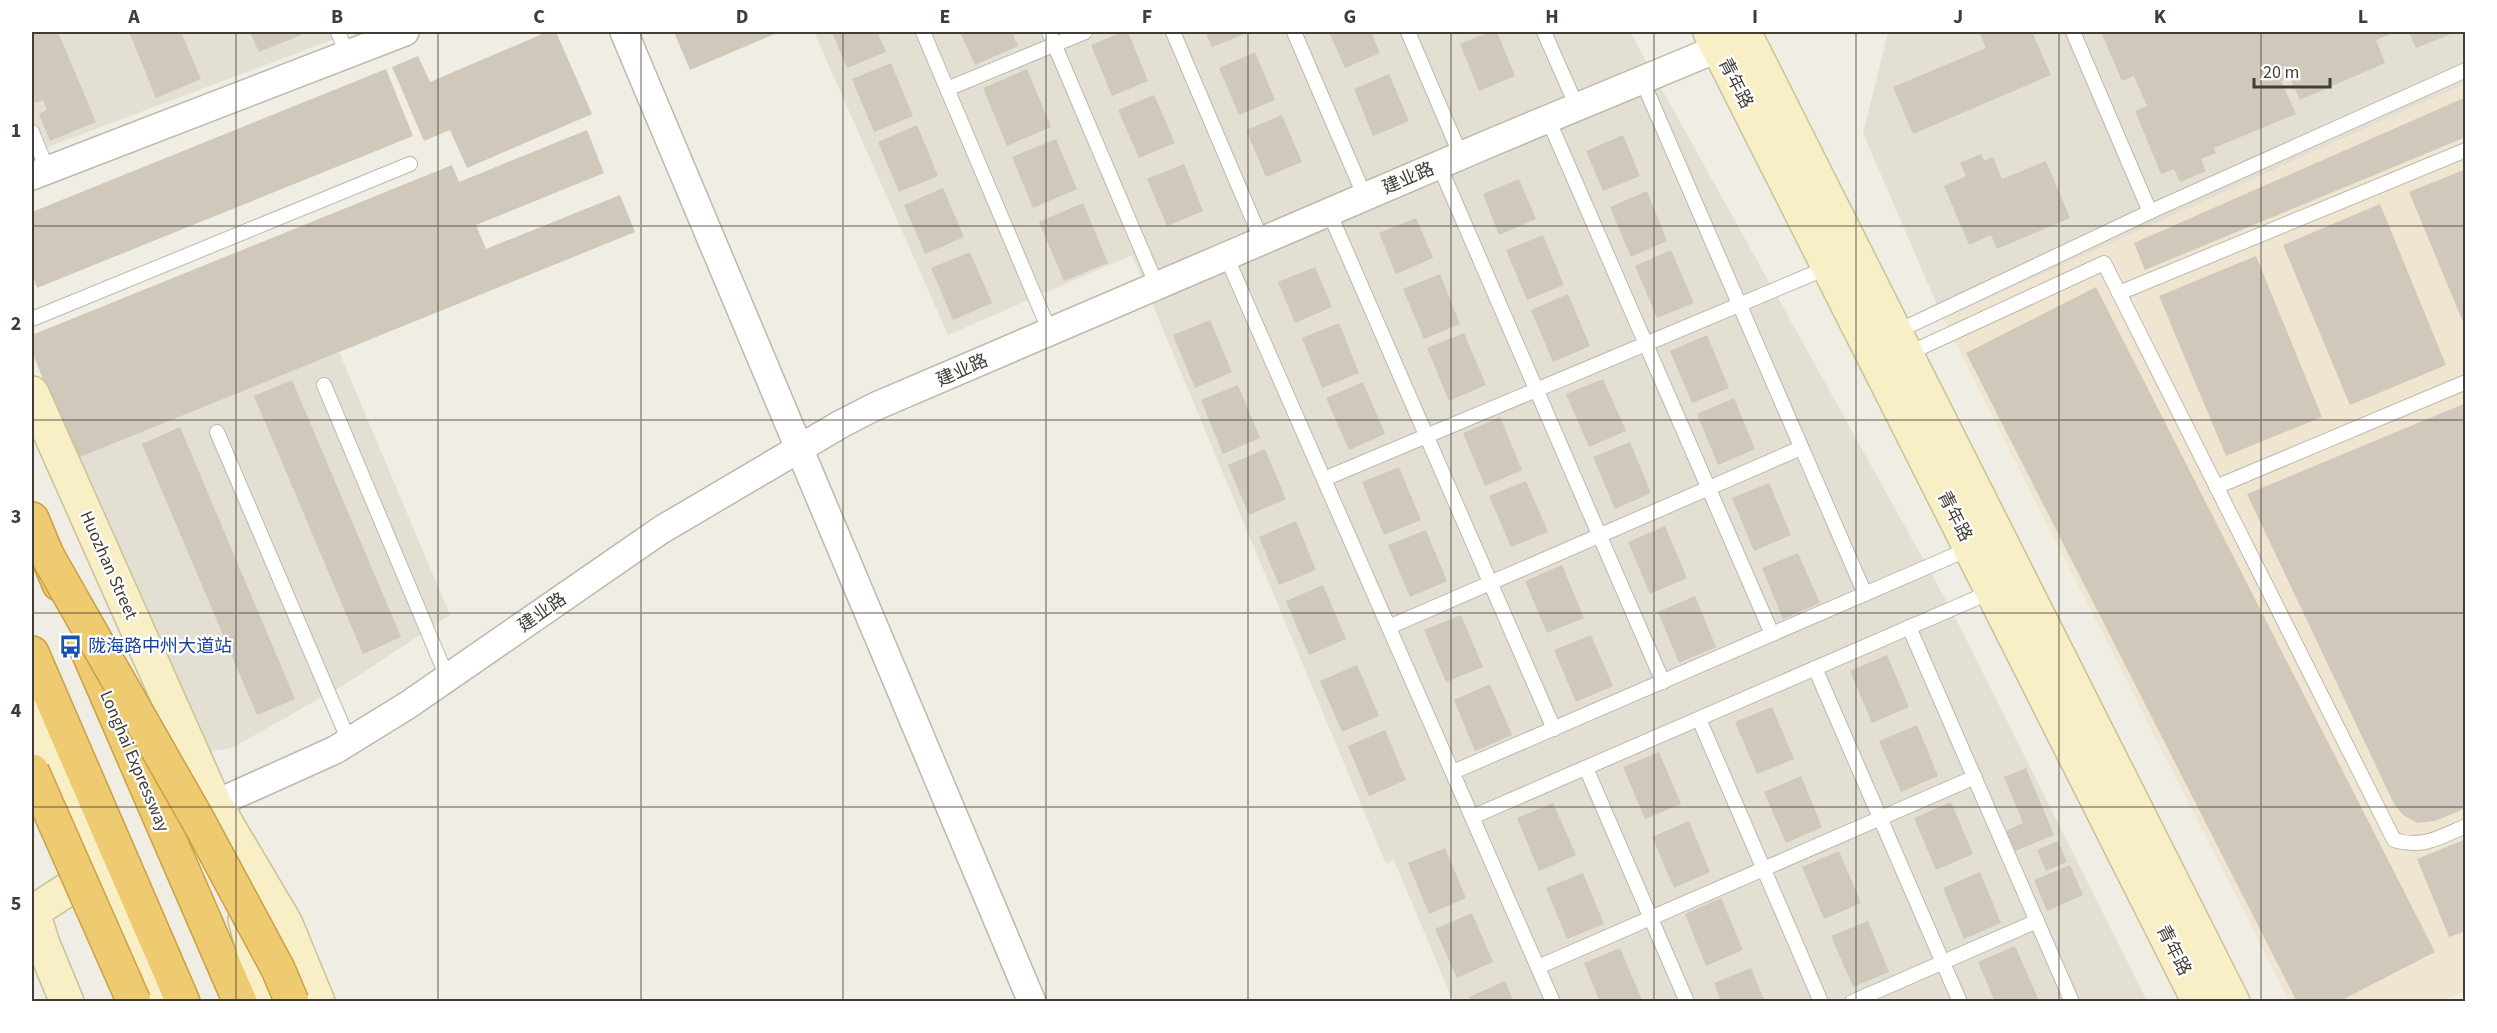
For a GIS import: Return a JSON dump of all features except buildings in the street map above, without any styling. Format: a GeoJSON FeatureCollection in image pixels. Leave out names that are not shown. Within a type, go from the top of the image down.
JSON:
{"type":"FeatureCollection","features":[{"type":"Feature","properties":{"kind":"highway","name":"Longhai Expressway"},"geometry":{"type":"LineString","coordinates":[[32,519],[240,1002]]}},
{"type":"Feature","properties":{"kind":"highway"},"geometry":{"type":"LineString","coordinates":[[48,557],[199,822],[278,969],[292,1002]]}},
{"type":"Feature","properties":{"kind":"highway"},"geometry":{"type":"LineString","coordinates":[[32,653],[183,1002]]}},
{"type":"Feature","properties":{"kind":"highway"},"geometry":{"type":"LineString","coordinates":[[32,771],[134,1002]]}},
{"type":"Feature","properties":{"kind":"street"},"geometry":{"type":"LineString","coordinates":[[39,173],[343,43],[405,32]]}},
{"type":"Feature","properties":{"kind":"street"},"geometry":{"type":"LineString","coordinates":[[624,32],[1032,1002]]}},
{"type":"Feature","properties":{"kind":"street","name":"建业路"},"geometry":{"type":"LineString","coordinates":[[215,804],[335,750],[447,677],[661,530],[874,407],[1642,80],[1736,36]]}},
{"type":"Feature","properties":{"kind":"street","name":"青年路"},"geometry":{"type":"LineString","coordinates":[[1736,36],[1829,267],[2199,1002]]}},
{"type":"Feature","properties":{"kind":"street","name":"青年路"},"geometry":{"type":"LineString","coordinates":[[1736,36],[1901,343],[2233,1002]]}},
{"type":"Feature","properties":{"kind":"street","name":"Huozhan Street"},"geometry":{"type":"LineString","coordinates":[[32,393],[215,804]]}},
{"type":"Feature","properties":{"kind":"street"},"geometry":{"type":"LineString","coordinates":[[32,709],[155,1002]]}},
{"type":"Feature","properties":{"kind":"street"},"geometry":{"type":"LineString","coordinates":[[215,804],[260,976],[270,1002]]}},
{"type":"Feature","properties":{"kind":"street"},"geometry":{"type":"LineString","coordinates":[[215,804],[286,924],[318,1002]]}},
{"type":"Feature","properties":{"kind":"street"},"geometry":{"type":"LineString","coordinates":[[67,1002],[43,944],[33,912],[99,869]]}},
{"type":"Feature","properties":{"kind":"lane"},"geometry":{"type":"LineString","coordinates":[[923,32],[1050,332]]}},
{"type":"Feature","properties":{"kind":"lane"},"geometry":{"type":"LineString","coordinates":[[947,89],[1051,38],[1085,32]]}},
{"type":"Feature","properties":{"kind":"lane"},"geometry":{"type":"LineString","coordinates":[[1173,32],[1262,241]]}},
{"type":"Feature","properties":{"kind":"lane"},"geometry":{"type":"LineString","coordinates":[[1294,32],[1365,197]]}},
{"type":"Feature","properties":{"kind":"lane"},"geometry":{"type":"LineString","coordinates":[[1408,32],[1450,160],[1536,390],[1663,681]]}},
{"type":"Feature","properties":{"kind":"lane"},"geometry":{"type":"LineString","coordinates":[[1544,32],[1577,107]]}},
{"type":"Feature","properties":{"kind":"lane"},"geometry":{"type":"LineString","coordinates":[[2073,32],[2150,212]]}},
{"type":"Feature","properties":{"kind":"lane"},"geometry":{"type":"LineString","coordinates":[[1051,38],[1157,286]]}},
{"type":"Feature","properties":{"kind":"lane"},"geometry":{"type":"LineString","coordinates":[[1901,343],[2150,212],[2466,70]]}},
{"type":"Feature","properties":{"kind":"lane"},"geometry":{"type":"LineString","coordinates":[[1642,80],[1864,594]]}},
{"type":"Feature","properties":{"kind":"lane"},"geometry":{"type":"LineString","coordinates":[[1548,119],[1772,634]]}},
{"type":"Feature","properties":{"kind":"lane"},"geometry":{"type":"LineString","coordinates":[[32,132],[39,173]]}},
{"type":"Feature","properties":{"kind":"lane"},"geometry":{"type":"LineString","coordinates":[[2119,293],[2466,150]]}},
{"type":"Feature","properties":{"kind":"lane"},"geometry":{"type":"LineString","coordinates":[[32,319],[410,164]]}},
{"type":"Feature","properties":{"kind":"lane"},"geometry":{"type":"LineString","coordinates":[[1329,212],[1554,729]]}},
{"type":"Feature","properties":{"kind":"lane"},"geometry":{"type":"LineString","coordinates":[[1226,256],[1553,1002]]}},
{"type":"Feature","properties":{"kind":"lane"},"geometry":{"type":"LineString","coordinates":[[1901,343],[2104,263],[2394,840],[2410,845],[2427,842],[2466,826]]}},
{"type":"Feature","properties":{"kind":"lane"},"geometry":{"type":"LineString","coordinates":[[1324,479],[1829,267]]}},
{"type":"Feature","properties":{"kind":"lane"},"geometry":{"type":"LineString","coordinates":[[2216,487],[2466,382]]}},
{"type":"Feature","properties":{"kind":"lane"},"geometry":{"type":"LineString","coordinates":[[324,385],[447,677]]}},
{"type":"Feature","properties":{"kind":"lane"},"geometry":{"type":"LineString","coordinates":[[218,432],[349,741]]}},
{"type":"Feature","properties":{"kind":"lane"},"geometry":{"type":"LineString","coordinates":[[1389,627],[1801,448]]}},
{"type":"Feature","properties":{"kind":"lane"},"geometry":{"type":"LineString","coordinates":[[1453,772],[1971,548]]}},
{"type":"Feature","properties":{"kind":"lane"},"geometry":{"type":"LineString","coordinates":[[1472,817],[1993,591]]}},
{"type":"Feature","properties":{"kind":"lane"},"geometry":{"type":"LineString","coordinates":[[1910,627],[2072,1002]]}},
{"type":"Feature","properties":{"kind":"lane"},"geometry":{"type":"LineString","coordinates":[[1815,668],[1960,1002]]}},
{"type":"Feature","properties":{"kind":"lane"},"geometry":{"type":"LineString","coordinates":[[1699,719],[1821,1002]]}},
{"type":"Feature","properties":{"kind":"lane"},"geometry":{"type":"LineString","coordinates":[[1586,768],[1687,1002]]}},
{"type":"Feature","properties":{"kind":"lane"},"geometry":{"type":"LineString","coordinates":[[1538,967],[1975,777]]}},
{"type":"Feature","properties":{"kind":"lane"},"geometry":{"type":"LineString","coordinates":[[1852,1002],[2037,921]]}},
{"type":"Feature","properties":{"kind":"shaded area"},"geometry":{"type":"Polygon","coordinates":[[[32,32],[353,32],[32,153],[32,32]]]}},
{"type":"Feature","properties":{"kind":"shaded area"},"geometry":{"type":"Polygon","coordinates":[[[814,32],[1630,32],[1952,611],[2147,1001],[1453,1001],[1394,860],[1386,864],[1132,255],[948,335],[814,32]]]}},
{"type":"Feature","properties":{"kind":"shaded area"},"geometry":{"type":"Polygon","coordinates":[[[1888,32],[2465,32],[2465,84],[1943,319],[1863,133],[1888,32]]]}},
{"type":"Feature","properties":{"kind":"shaded area"},"geometry":{"type":"Polygon","coordinates":[[[2465,84],[2465,992],[2439,1001],[2289,1001],[1943,319],[2465,84]]]}},
{"type":"Feature","properties":{"kind":"shaded area"},"geometry":{"type":"Polygon","coordinates":[[[339,352],[450,615],[347,683],[232,748],[208,752],[62,464],[339,352]]]}},
{"type":"Feature","properties":{"kind":"place","name":"陇海路中州大道站"},"geometry":{"type":"Point","coordinates":[70,646]}}]}
